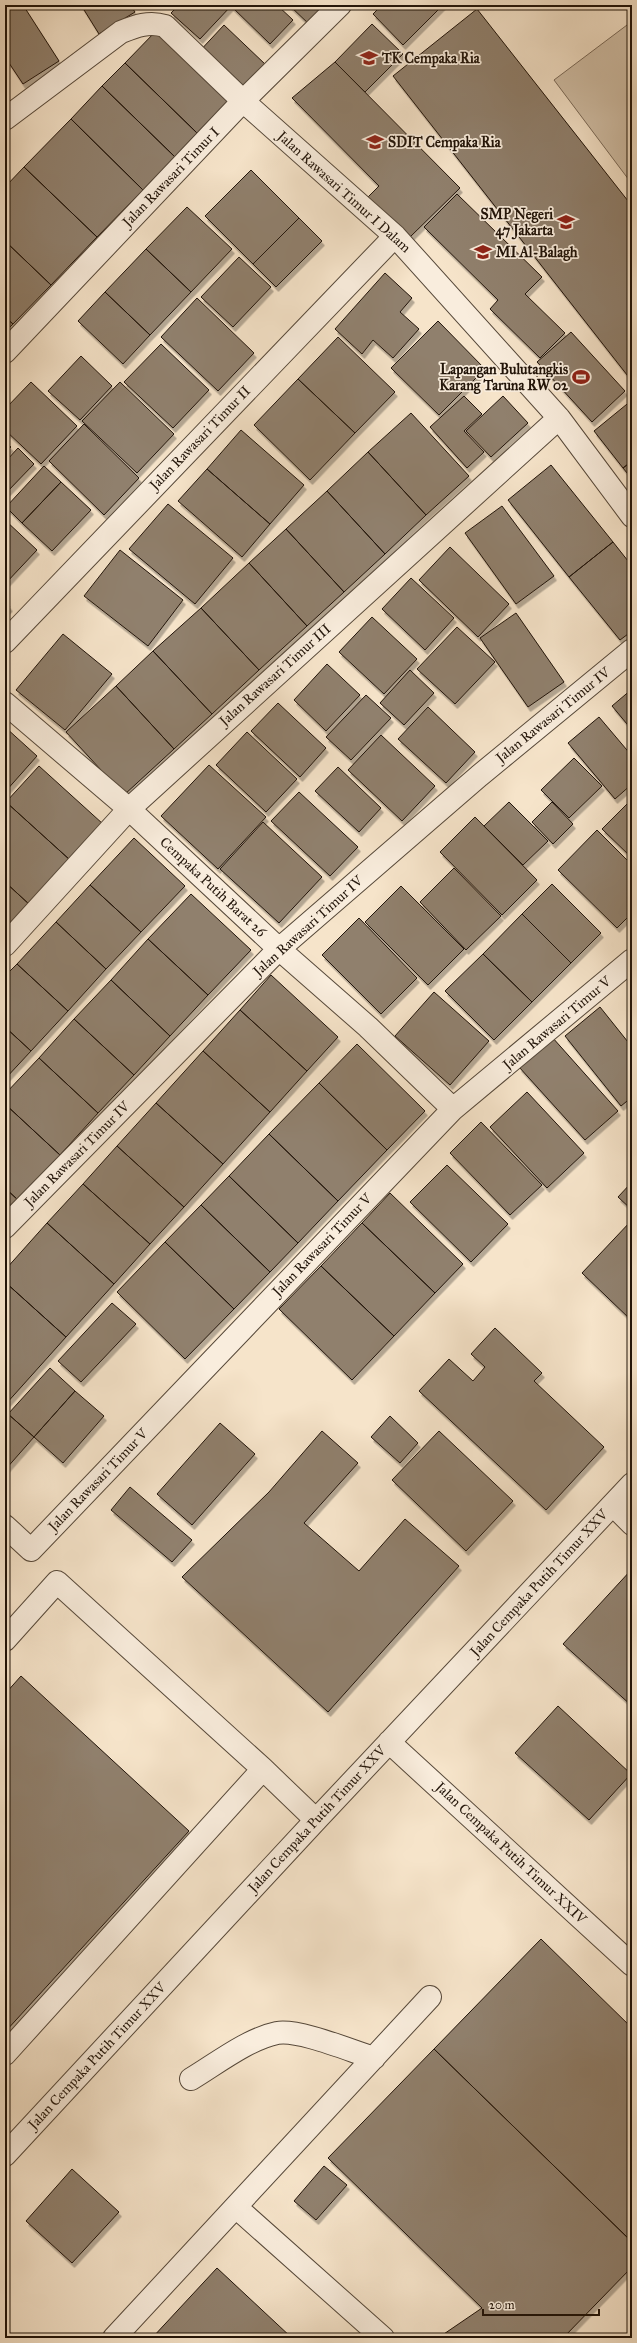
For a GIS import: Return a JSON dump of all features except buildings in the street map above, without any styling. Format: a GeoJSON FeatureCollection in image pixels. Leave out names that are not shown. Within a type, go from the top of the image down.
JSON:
{"type":"FeatureCollection","features":[{"type":"Feature","properties":{"kind":"street","name":"Jalan Rawasari Timur I"},"geometry":{"type":"LineString","coordinates":[[5,352],[243,102],[340,5]]}},
{"type":"Feature","properties":{"kind":"street","name":"Jalan Rawasari Timur I Dalam"},"geometry":{"type":"LineString","coordinates":[[5,119],[121,32],[138,26],[155,23],[165,26],[243,102],[395,236],[559,418],[632,516]]}},
{"type":"Feature","properties":{"kind":"street","name":"Jalan Rawasari Timur II"},"geometry":{"type":"LineString","coordinates":[[5,642],[395,236]]}},
{"type":"Feature","properties":{"kind":"street","name":"Jalan Rawasari Timur III"},"geometry":{"type":"LineString","coordinates":[[5,945],[129,809],[559,418]]}},
{"type":"Feature","properties":{"kind":"street","name":"Jalan Rawasari Timur IV"},"geometry":{"type":"LineString","coordinates":[[5,1227],[279,949],[479,776],[632,650]]}},
{"type":"Feature","properties":{"kind":"street","name":"Cempaka Putih Barat 26"},"geometry":{"type":"LineString","coordinates":[[5,703],[129,809],[279,949],[368,1027],[452,1109]]}},
{"type":"Feature","properties":{"kind":"street","name":"Jalan Rawasari Timur V"},"geometry":{"type":"LineString","coordinates":[[5,1526],[30,1550],[452,1109],[632,960]]}},
{"type":"Feature","properties":{"kind":"street","name":"Jalan Cempaka Putih Timur XXV"},"geometry":{"type":"LineString","coordinates":[[5,2155],[316,1820],[632,1484]]}},
{"type":"Feature","properties":{"kind":"street"},"geometry":{"type":"LineString","coordinates":[[613,1504],[632,1524]]}},
{"type":"Feature","properties":{"kind":"street"},"geometry":{"type":"LineString","coordinates":[[5,1640],[57,1582],[263,1769],[316,1820]]}},
{"type":"Feature","properties":{"kind":"street","name":"Jalan Cempaka Putih Timur XXIV"},"geometry":{"type":"LineString","coordinates":[[389,1742],[632,1965]]}},
{"type":"Feature","properties":{"kind":"street"},"geometry":{"type":"LineString","coordinates":[[5,2054],[263,1769]]}},
{"type":"Feature","properties":{"kind":"street"},"geometry":{"type":"LineString","coordinates":[[114,2338],[237,2208],[430,1997]]}},
{"type":"Feature","properties":{"kind":"street"},"geometry":{"type":"LineString","coordinates":[[191,2079],[257,2039],[278,2033],[300,2035],[374,2058]]}},
{"type":"Feature","properties":{"kind":"street"},"geometry":{"type":"LineString","coordinates":[[237,2208],[383,2338]]}},
{"type":"Feature","properties":{"kind":"shaded area"},"geometry":{"type":"Polygon","coordinates":[[[631,22],[632,23],[632,184],[554,80],[631,22]]]}},
{"type":"Feature","properties":{"kind":"place","name":"TK Cempaka Ria"},"geometry":{"type":"Point","coordinates":[369,58]}},
{"type":"Feature","properties":{"kind":"place","name":"SDIT Cempaka Ria"},"geometry":{"type":"Point","coordinates":[375,142]}},
{"type":"Feature","properties":{"kind":"place","name":"SMP Negeri 47 Jakarta"},"geometry":{"type":"Point","coordinates":[566,222]}},
{"type":"Feature","properties":{"kind":"place","name":"MI Al-Balagh"},"geometry":{"type":"Point","coordinates":[483,252]}},
{"type":"Feature","properties":{"kind":"place","name":"Lapangan Bulutangkis Karang Taruna RW 02"},"geometry":{"type":"Point","coordinates":[581,377]}}]}
